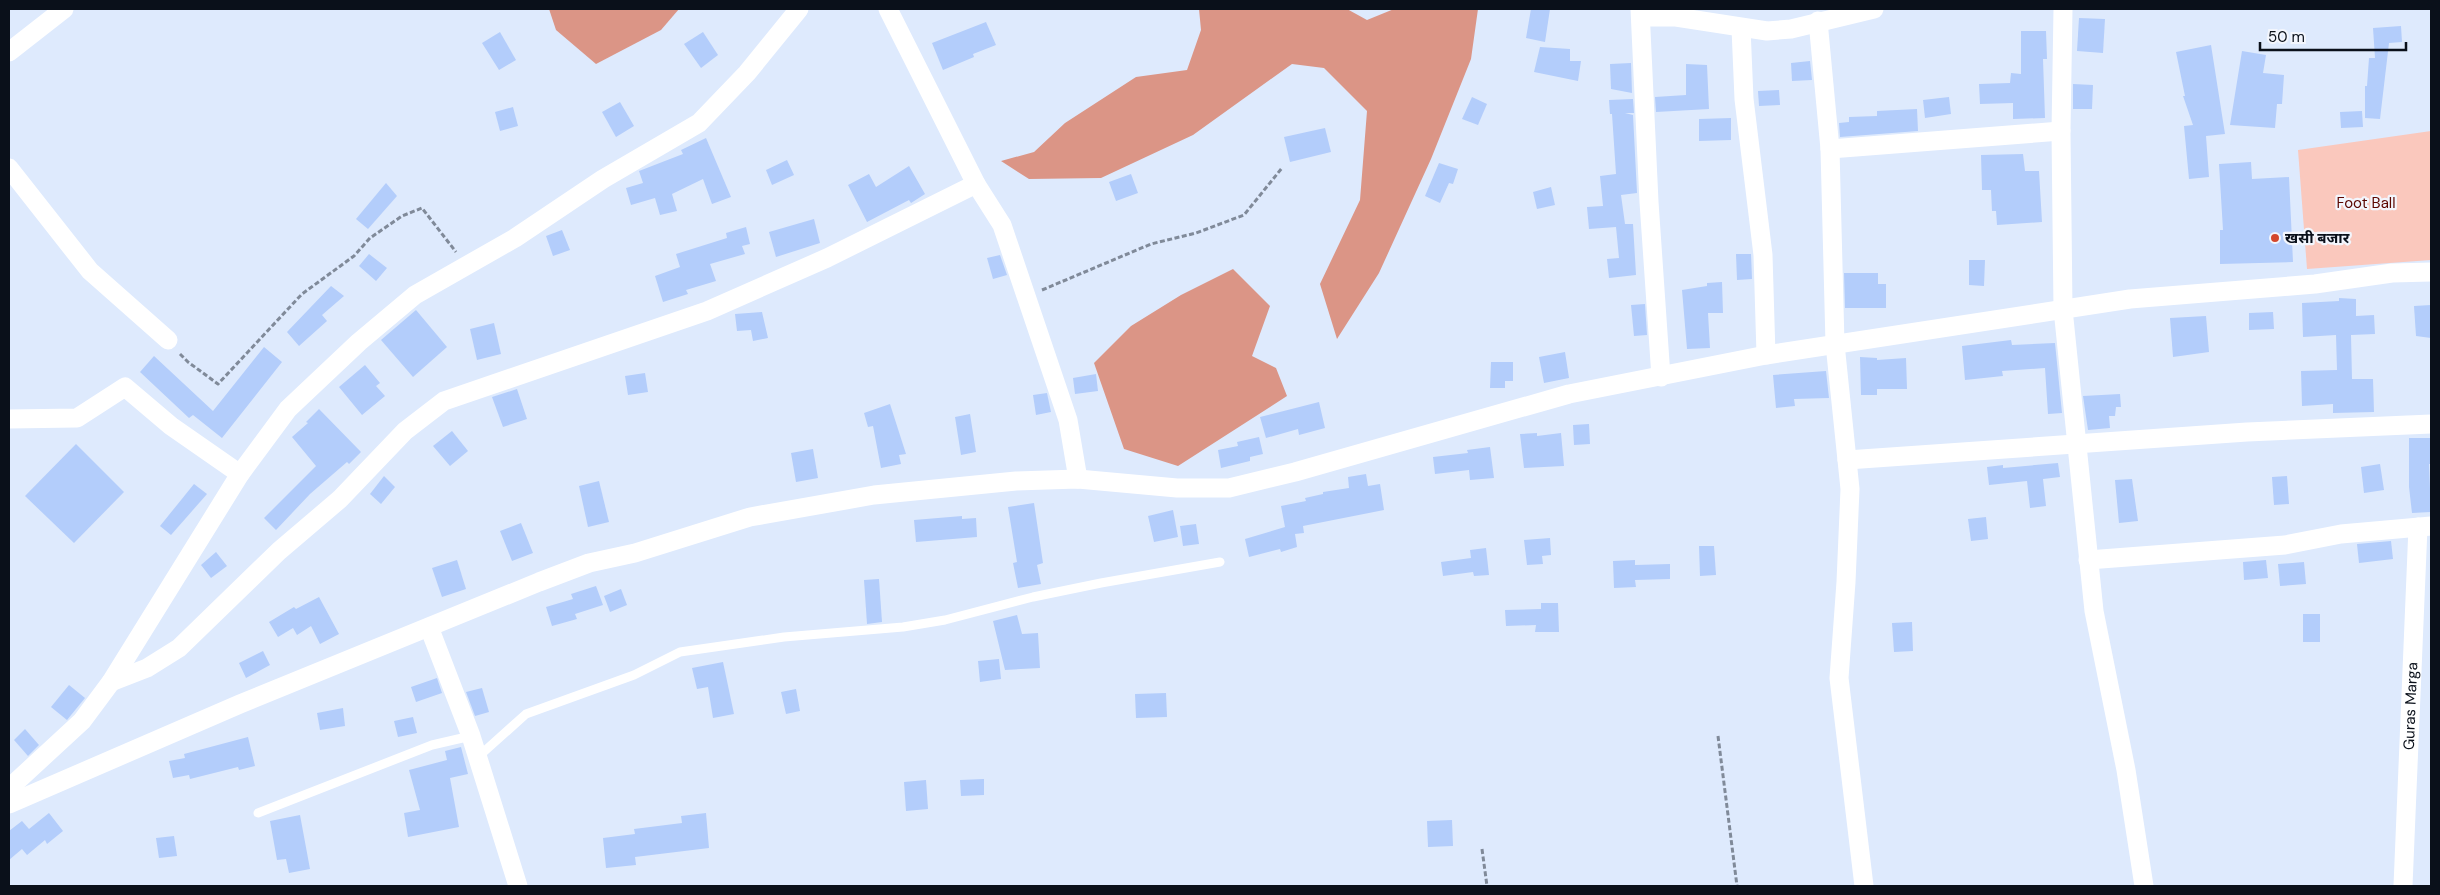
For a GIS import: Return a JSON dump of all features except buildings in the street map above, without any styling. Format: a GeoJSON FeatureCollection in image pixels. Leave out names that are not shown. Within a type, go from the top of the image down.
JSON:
{"type":"FeatureCollection","features":[{"type":"Feature","properties":{"kind":"street"},"geometry":{"type":"LineString","coordinates":[[9,52],[64,9]]}},
{"type":"Feature","properties":{"kind":"street"},"geometry":{"type":"LineString","coordinates":[[9,797],[17,781],[82,722],[111,682],[240,474],[288,408],[359,342],[415,295],[515,238],[603,179],[699,123],[747,73],[799,9]]}},
{"type":"Feature","properties":{"kind":"street"},"geometry":{"type":"LineString","coordinates":[[888,9],[976,184],[1002,225],[1068,420],[1078,479]]}},
{"type":"Feature","properties":{"kind":"street"},"geometry":{"type":"LineString","coordinates":[[1661,377],[1649,202],[1641,13],[1767,30],[1791,29],[1874,9]]}},
{"type":"Feature","properties":{"kind":"street"},"geometry":{"type":"LineString","coordinates":[[2063,9],[2061,131],[2062,309],[2094,611],[2126,770],[2144,886]]}},
{"type":"Feature","properties":{"kind":"street"},"geometry":{"type":"LineString","coordinates":[[1818,21],[1830,149],[1835,344],[1850,489],[1847,573],[1839,678],[1864,886]]}},
{"type":"Feature","properties":{"kind":"street"},"geometry":{"type":"LineString","coordinates":[[1741,28],[1744,99],[1763,255],[1766,355]]}},
{"type":"Feature","properties":{"kind":"street"},"geometry":{"type":"LineString","coordinates":[[1830,149],[2061,131]]}},
{"type":"Feature","properties":{"kind":"street"},"geometry":{"type":"LineString","coordinates":[[9,168],[90,271],[168,340]]}},
{"type":"Feature","properties":{"kind":"street"},"geometry":{"type":"LineString","coordinates":[[111,682],[147,668],[179,648],[280,551],[340,499],[404,431],[444,401],[707,311],[827,258],[976,184]]}},
{"type":"Feature","properties":{"kind":"street"},"geometry":{"type":"LineString","coordinates":[[9,804],[240,704],[589,564],[635,553],[750,517],[874,495],[1016,481],[1078,479],[1177,488],[1229,488],[1331,462],[1570,394],[1766,355],[2130,299],[2315,284],[2392,273],[2431,272]]}},
{"type":"Feature","properties":{"kind":"street"},"geometry":{"type":"LineString","coordinates":[[9,419],[77,418],[126,386],[171,426],[240,474]]}},
{"type":"Feature","properties":{"kind":"street"},"geometry":{"type":"LineString","coordinates":[[1847,460],[2248,432],[2431,424]]}},
{"type":"Feature","properties":{"kind":"street"},"geometry":{"type":"LineString","coordinates":[[2088,560],[2285,545],[2341,534],[2424,527]]}},
{"type":"Feature","properties":{"kind":"street","name":"Guras Marga"},"geometry":{"type":"LineString","coordinates":[[2403,886],[2424,527]]}},
{"type":"Feature","properties":{"kind":"street"},"geometry":{"type":"LineString","coordinates":[[429,627],[471,736],[518,886]]}},
{"type":"Feature","properties":{"kind":"lane"},"geometry":{"type":"LineString","coordinates":[[478,757],[526,714],[634,674],[680,652],[784,637],[903,628],[945,620],[1033,597],[1220,562]]}},
{"type":"Feature","properties":{"kind":"lane"},"geometry":{"type":"LineString","coordinates":[[258,813],[432,745],[471,736]]}},
{"type":"Feature","properties":{"kind":"path"},"geometry":{"type":"LineString","coordinates":[[1026,297],[1151,244],[1196,233],[1244,215],[1282,168]]}},
{"type":"Feature","properties":{"kind":"path"},"geometry":{"type":"LineString","coordinates":[[168,340],[188,362],[218,384],[302,294],[354,256],[370,238],[402,216],[422,208],[467,265]]}},
{"type":"Feature","properties":{"kind":"path"},"geometry":{"type":"LineString","coordinates":[[1718,736],[1737,886]]}},
{"type":"Feature","properties":{"kind":"path"},"geometry":{"type":"LineString","coordinates":[[1482,849],[1487,886]]}},
{"type":"Feature","properties":{"kind":"green space","name":"Foot Ball"},"geometry":{"type":"Polygon","coordinates":[[[2431,131],[2431,260],[2307,269],[2298,150],[2431,131]]]}},
{"type":"Feature","properties":{"kind":"shaded area"},"geometry":{"type":"Polygon","coordinates":[[[549,9],[679,9],[661,30],[596,64],[556,30],[549,9]]]}},
{"type":"Feature","properties":{"kind":"shaded area"},"geometry":{"type":"Polygon","coordinates":[[[1199,9],[1347,9],[1367,20],[1394,9],[1478,9],[1471,59],[1431,159],[1379,273],[1337,339],[1320,284],[1360,200],[1367,111],[1324,68],[1292,64],[1193,135],[1101,178],[1029,179],[1001,161],[1034,152],[1065,123],[1136,77],[1187,70],[1201,30],[1199,9]]]}},
{"type":"Feature","properties":{"kind":"shaded area"},"geometry":{"type":"Polygon","coordinates":[[[1233,269],[1270,306],[1252,356],[1276,368],[1287,396],[1178,466],[1124,449],[1094,363],[1131,326],[1181,295],[1233,269]]]}},
{"type":"Feature","properties":{"kind":"place","name":"खसी बजार"},"geometry":{"type":"Point","coordinates":[2275,238]}}]}
